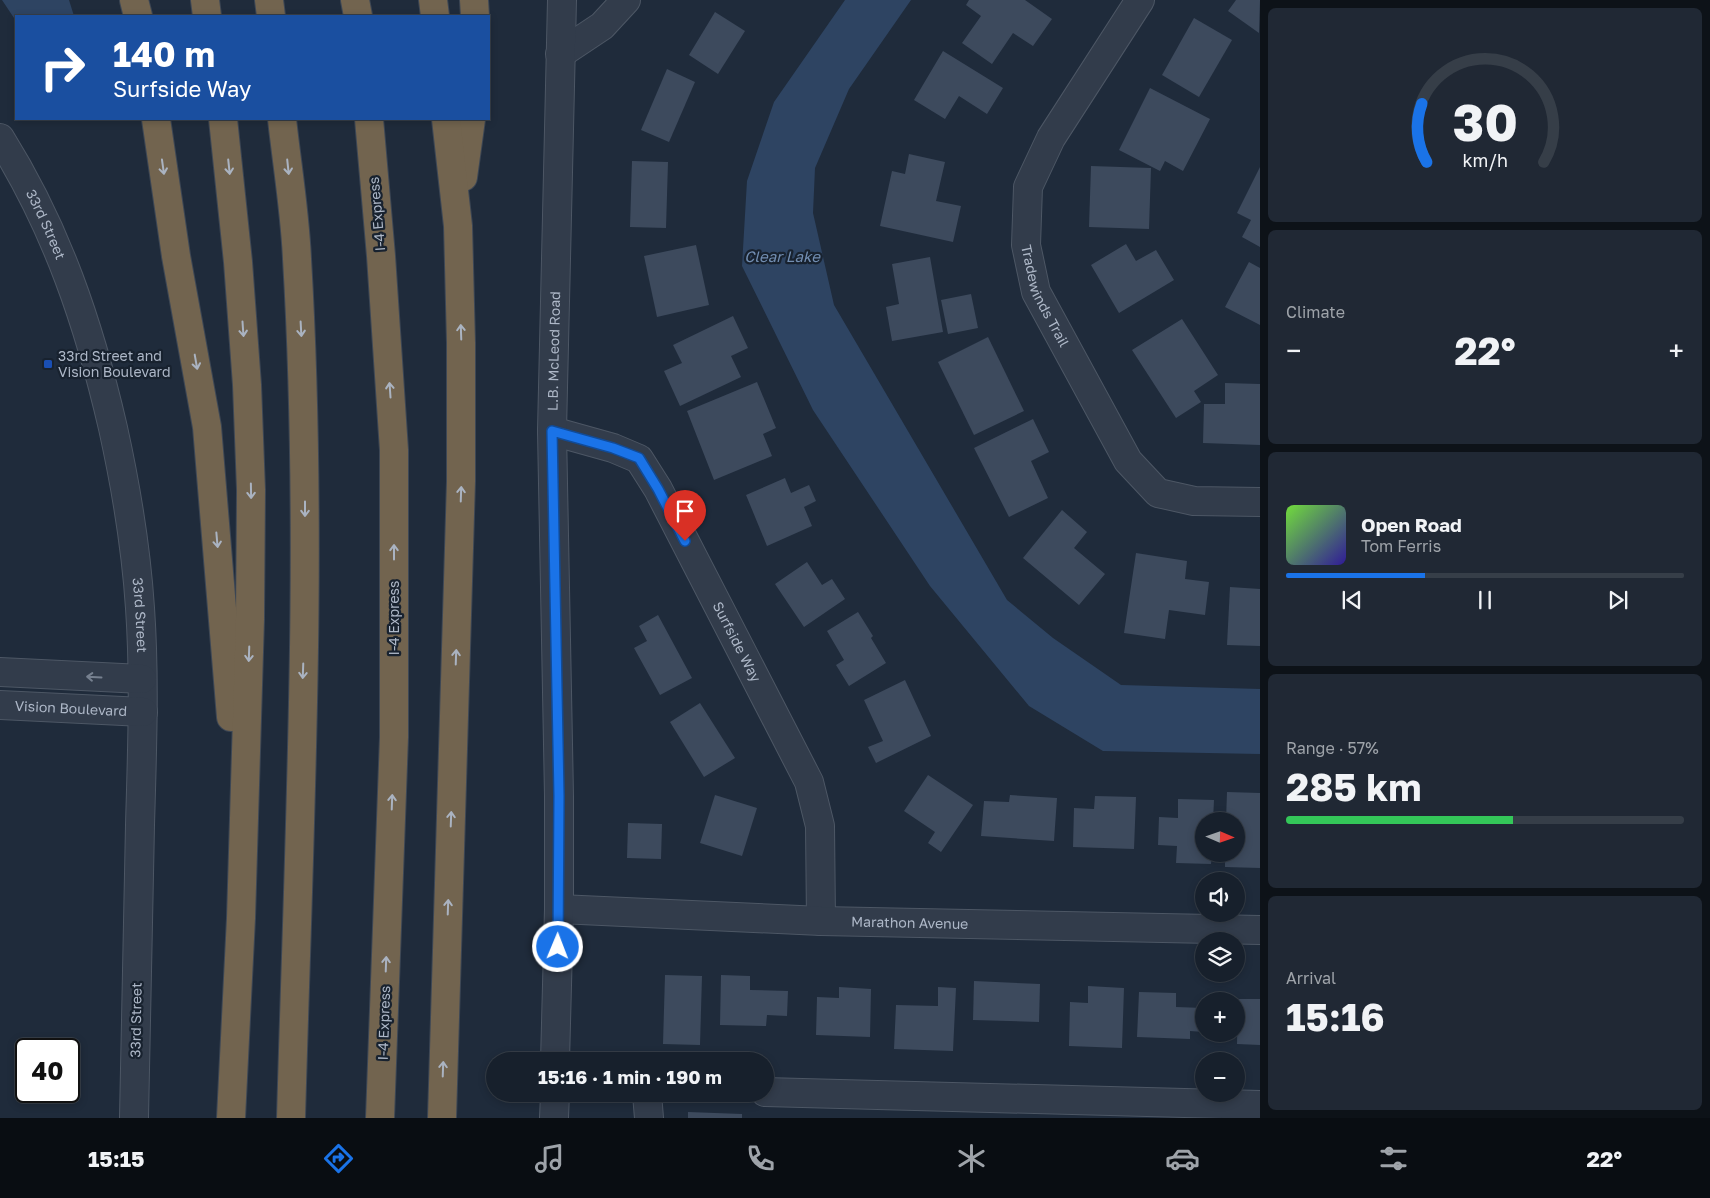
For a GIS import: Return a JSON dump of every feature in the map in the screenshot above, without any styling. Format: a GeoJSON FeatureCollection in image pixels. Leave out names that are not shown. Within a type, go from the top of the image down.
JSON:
{"type":"FeatureCollection","features":[{"type":"Feature","properties":{"kind":"highway"},"geometry":{"type":"LineString","coordinates":[[134,0],[138,15]]}},
{"type":"Feature","properties":{"kind":"highway"},"geometry":{"type":"LineString","coordinates":[[205,0],[207,15]]}},
{"type":"Feature","properties":{"kind":"highway"},"geometry":{"type":"LineString","coordinates":[[269,0],[271,15]]}},
{"type":"Feature","properties":{"kind":"highway"},"geometry":{"type":"LineString","coordinates":[[355,0],[358,15]]}},
{"type":"Feature","properties":{"kind":"highway"},"geometry":{"type":"LineString","coordinates":[[433,0],[435,15]]}},
{"type":"Feature","properties":{"kind":"highway"},"geometry":{"type":"LineString","coordinates":[[474,0],[475,15]]}},
{"type":"Feature","properties":{"kind":"highway"},"geometry":{"type":"LineString","coordinates":[[156,120],[176,256],[207,427],[230,686],[241,918]]}},
{"type":"Feature","properties":{"kind":"highway"},"geometry":{"type":"LineString","coordinates":[[223,120],[239,272],[247,385],[251,490],[250,619],[241,918],[231,1118]]}},
{"type":"Feature","properties":{"kind":"highway"},"geometry":{"type":"LineString","coordinates":[[282,120],[297,256],[304,409],[306,594],[291,1118]]}},
{"type":"Feature","properties":{"kind":"highway","name":"I-4 Express"},"geometry":{"type":"LineString","coordinates":[[368,120],[381,256],[394,460],[394,737],[380,1118]]}},
{"type":"Feature","properties":{"kind":"highway"},"geometry":{"type":"LineString","coordinates":[[442,1118],[461,481],[461,343],[458,226],[446,120]]}},
{"type":"Feature","properties":{"kind":"highway"},"geometry":{"type":"LineString","coordinates":[[458,226],[470,120]]}},
{"type":"Feature","properties":{"kind":"street","name":"L.B. McLeod Road"},"geometry":{"type":"LineString","coordinates":[[556,1052],[559,786],[552,431],[562,0]]}},
{"type":"Feature","properties":{"kind":"street"},"geometry":{"type":"LineString","coordinates":[[560,54],[602,26],[626,0]]}},
{"type":"Feature","properties":{"kind":"street","name":"Tradewinds Trail"},"geometry":{"type":"LineString","coordinates":[[1140,0],[1051,138],[1028,186],[1026,245],[1036,292],[1128,461],[1158,493],[1194,500],[1260,502]]}},
{"type":"Feature","properties":{"kind":"street","name":"33rd Street"},"geometry":{"type":"LineString","coordinates":[[0,138],[10,180],[54,238],[71,281],[104,391],[126,491],[134,542],[140,608],[143,712],[134,1118]]}},
{"type":"Feature","properties":{"kind":"street","name":"Surfside Way"},"geometry":{"type":"LineString","coordinates":[[552,431],[613,448],[639,458],[658,489],[809,782],[820,826],[820,921]]}},
{"type":"Feature","properties":{"kind":"street"},"geometry":{"type":"LineString","coordinates":[[0,672],[142,679]]}},
{"type":"Feature","properties":{"kind":"street","name":"Vision Boulevard"},"geometry":{"type":"LineString","coordinates":[[0,705],[143,712]]}},
{"type":"Feature","properties":{"kind":"street","name":"Marathon Avenue"},"geometry":{"type":"LineString","coordinates":[[559,909],[820,921],[1260,930]]}},
{"type":"Feature","properties":{"kind":"street"},"geometry":{"type":"LineString","coordinates":[[774,1093],[897,1107],[1260,1105]]}},
{"type":"Feature","properties":{"kind":"street"},"geometry":{"type":"LineString","coordinates":[[554,1118],[555,1102]]}},
{"type":"Feature","properties":{"kind":"street"},"geometry":{"type":"LineString","coordinates":[[649,1102],[650,1118]]}},
{"type":"Feature","properties":{"kind":"water"},"geometry":{"type":"Polygon","coordinates":[[[2,0],[69,0],[74,15],[15,15],[15,20],[2,0]]]}},
{"type":"Feature","properties":{"kind":"water","name":"Clear Lake"},"geometry":{"type":"Polygon","coordinates":[[[845,0],[911,0],[849,89],[815,168],[813,213],[834,305],[1007,600],[1053,638],[1121,685],[1260,689],[1260,754],[1103,751],[1029,706],[930,586],[813,410],[742,266],[747,181],[774,102],[845,0]]]}},
{"type":"Feature","properties":{"kind":"building"},"geometry":{"type":"Polygon","coordinates":[[[969,0],[1025,0],[1052,19],[1033,46],[1013,33],[992,64],[962,43],[981,16],[966,5],[969,0]]]}},
{"type":"Feature","properties":{"kind":"building"},"geometry":{"type":"Polygon","coordinates":[[[1236,0],[1260,0],[1259,33],[1228,11],[1236,0]]]}},
{"type":"Feature","properties":{"kind":"building"},"geometry":{"type":"Polygon","coordinates":[[[715,12],[745,31],[718,74],[689,55],[715,12]]]}},
{"type":"Feature","properties":{"kind":"building"},"geometry":{"type":"Polygon","coordinates":[[[1194,18],[1232,40],[1199,97],[1162,75],[1194,18]]]}},
{"type":"Feature","properties":{"kind":"building"},"geometry":{"type":"Polygon","coordinates":[[[943,51],[1003,88],[987,114],[959,96],[945,119],[914,100],[943,51]]]}},
{"type":"Feature","properties":{"kind":"building"},"geometry":{"type":"Polygon","coordinates":[[[667,69],[695,82],[669,142],[641,130],[667,69]]]}},
{"type":"Feature","properties":{"kind":"building"},"geometry":{"type":"Polygon","coordinates":[[[1150,88],[1210,119],[1183,171],[1165,161],[1160,171],[1119,150],[1150,88]]]}},
{"type":"Feature","properties":{"kind":"building"},"geometry":{"type":"Polygon","coordinates":[[[909,154],[945,162],[936,201],[961,206],[953,242],[880,226],[892,171],[905,174],[909,154]]]}},
{"type":"Feature","properties":{"kind":"building"},"geometry":{"type":"Polygon","coordinates":[[[632,161],[668,162],[666,228],[630,227],[632,161]]]}},
{"type":"Feature","properties":{"kind":"building"},"geometry":{"type":"Polygon","coordinates":[[[1091,166],[1151,168],[1149,229],[1089,227],[1091,166]]]}},
{"type":"Feature","properties":{"kind":"building"},"geometry":{"type":"Polygon","coordinates":[[[1260,167],[1260,247],[1242,237],[1251,220],[1237,213],[1260,167]]]}},
{"type":"Feature","properties":{"kind":"building"},"geometry":{"type":"Polygon","coordinates":[[[1126,244],[1136,261],[1156,250],[1174,280],[1119,313],[1091,265],[1126,244]]]}},
{"type":"Feature","properties":{"kind":"building"},"geometry":{"type":"Polygon","coordinates":[[[696,245],[709,305],[657,317],[644,256],[696,245]]]}},
{"type":"Feature","properties":{"kind":"building"},"geometry":{"type":"Polygon","coordinates":[[[930,257],[943,332],[892,341],[886,307],[899,304],[892,264],[930,257]]]}},
{"type":"Feature","properties":{"kind":"building"},"geometry":{"type":"Polygon","coordinates":[[[1249,262],[1260,268],[1260,325],[1225,307],[1249,262]]]}},
{"type":"Feature","properties":{"kind":"building"},"geometry":{"type":"Polygon","coordinates":[[[971,294],[978,328],[948,334],[941,300],[971,294]]]}},
{"type":"Feature","properties":{"kind":"building"},"geometry":{"type":"Polygon","coordinates":[[[733,316],[748,348],[731,356],[741,377],[680,406],[664,371],[682,363],[673,345],[733,316]]]}},
{"type":"Feature","properties":{"kind":"building"},"geometry":{"type":"Polygon","coordinates":[[[1182,319],[1218,375],[1194,391],[1201,402],[1176,418],[1132,350],[1182,319]]]}},
{"type":"Feature","properties":{"kind":"building"},"geometry":{"type":"Polygon","coordinates":[[[988,337],[1024,411],[974,435],[938,362],[988,337]]]}},
{"type":"Feature","properties":{"kind":"building"},"geometry":{"type":"Polygon","coordinates":[[[757,382],[776,428],[763,434],[772,456],[714,480],[687,411],[757,382]]]}},
{"type":"Feature","properties":{"kind":"building"},"geometry":{"type":"Polygon","coordinates":[[[1225,383],[1260,384],[1260,445],[1203,443],[1204,404],[1225,404],[1225,383]]]}},
{"type":"Feature","properties":{"kind":"building"},"geometry":{"type":"Polygon","coordinates":[[[1033,419],[1049,452],[1031,461],[1048,498],[1009,517],[974,448],[1033,419]]]}},
{"type":"Feature","properties":{"kind":"building"},"geometry":{"type":"Polygon","coordinates":[[[785,478],[791,493],[809,485],[816,501],[804,507],[812,526],[767,546],[746,495],[785,478]]]}},
{"type":"Feature","properties":{"kind":"building"},"geometry":{"type":"Polygon","coordinates":[[[1062,510],[1087,532],[1074,548],[1105,574],[1079,605],[1023,558],[1062,510]]]}},
{"type":"Feature","properties":{"kind":"building"},"geometry":{"type":"Polygon","coordinates":[[[1136,553],[1187,561],[1185,579],[1209,582],[1205,615],[1169,610],[1165,639],[1124,633],[1136,553]]]}},
{"type":"Feature","properties":{"kind":"building"},"geometry":{"type":"Polygon","coordinates":[[[807,562],[822,585],[832,579],[845,599],[804,627],[775,584],[807,562]]]}},
{"type":"Feature","properties":{"kind":"building"},"geometry":{"type":"Polygon","coordinates":[[[1230,587],[1260,589],[1260,646],[1227,645],[1230,587]]]}},
{"type":"Feature","properties":{"kind":"building"},"geometry":{"type":"Polygon","coordinates":[[[858,612],[873,636],[871,638],[886,663],[849,686],[836,665],[844,660],[827,631],[858,612]]]}},
{"type":"Feature","properties":{"kind":"building"},"geometry":{"type":"Polygon","coordinates":[[[658,615],[692,678],[660,695],[634,648],[647,641],[639,626],[658,615]]]}},
{"type":"Feature","properties":{"kind":"building"},"geometry":{"type":"Polygon","coordinates":[[[905,680],[931,736],[876,763],[868,747],[883,741],[864,700],[905,680]]]}},
{"type":"Feature","properties":{"kind":"building"},"geometry":{"type":"Polygon","coordinates":[[[700,703],[735,758],[704,777],[670,722],[700,703]]]}},
{"type":"Feature","properties":{"kind":"building"},"geometry":{"type":"Polygon","coordinates":[[[928,775],[973,805],[941,852],[928,843],[935,832],[904,811],[928,775]]]}},
{"type":"Feature","properties":{"kind":"building"},"geometry":{"type":"Polygon","coordinates":[[[1227,792],[1260,793],[1260,868],[1225,867],[1225,862],[1245,862],[1245,812],[1226,812],[1227,792]]]}},
{"type":"Feature","properties":{"kind":"building"},"geometry":{"type":"Polygon","coordinates":[[[715,795],[757,808],[742,856],[700,843],[715,795]]]}},
{"type":"Feature","properties":{"kind":"building"},"geometry":{"type":"Polygon","coordinates":[[[1010,795],[1057,798],[1054,841],[981,836],[984,801],[1009,802],[1010,795]]]}},
{"type":"Feature","properties":{"kind":"building"},"geometry":{"type":"Polygon","coordinates":[[[1095,796],[1136,797],[1134,849],[1073,847],[1074,808],[1094,809],[1095,796]]]}},
{"type":"Feature","properties":{"kind":"building"},"geometry":{"type":"Polygon","coordinates":[[[1178,799],[1214,800],[1213,812],[1195,812],[1195,862],[1211,862],[1211,864],[1176,863],[1177,846],[1158,845],[1159,817],[1178,818],[1178,799]]]}},
{"type":"Feature","properties":{"kind":"building"},"geometry":{"type":"Polygon","coordinates":[[[628,823],[662,824],[661,859],[627,858],[628,823]]]}},
{"type":"Feature","properties":{"kind":"building"},"geometry":{"type":"Polygon","coordinates":[[[665,975],[702,976],[700,1045],[663,1044],[665,975]]]}},
{"type":"Feature","properties":{"kind":"building"},"geometry":{"type":"Polygon","coordinates":[[[721,975],[750,976],[750,990],[788,991],[787,1016],[767,1015],[766,1026],[720,1025],[721,975]]]}},
{"type":"Feature","properties":{"kind":"building"},"geometry":{"type":"Polygon","coordinates":[[[974,981],[1040,984],[1039,1022],[973,1020],[974,981]]]}},
{"type":"Feature","properties":{"kind":"building"},"geometry":{"type":"Polygon","coordinates":[[[1088,986],[1124,988],[1122,1048],[1069,1046],[1070,1002],[1088,1003],[1088,986]]]}},
{"type":"Feature","properties":{"kind":"building"},"geometry":{"type":"Polygon","coordinates":[[[839,987],[871,989],[870,1037],[816,1035],[817,997],[839,998],[839,987]]]}},
{"type":"Feature","properties":{"kind":"building"},"geometry":{"type":"Polygon","coordinates":[[[938,987],[956,988],[953,1051],[894,1049],[896,1005],[938,1006],[938,987]]]}},
{"type":"Feature","properties":{"kind":"building"},"geometry":{"type":"Polygon","coordinates":[[[1139,992],[1176,993],[1176,1007],[1195,1008],[1195,1031],[1190,1031],[1190,1039],[1137,1037],[1139,992]]]}},
{"type":"Feature","properties":{"kind":"building"},"geometry":{"type":"Polygon","coordinates":[[[1245,999],[1260,999],[1260,1045],[1237,1044],[1237,1042],[1245,1042],[1245,999]]]}},
{"type":"Feature","properties":{"kind":"building"},"geometry":{"type":"Polygon","coordinates":[[[688,1112],[742,1114],[742,1118],[688,1118],[688,1112]]]}},
{"type":"Feature","properties":{"kind":"place","name":"33rd Street and Vision Boulevard"},"geometry":{"type":"Point","coordinates":[48,364]}},
{"type":"Feature","properties":{"kind":"route"},"geometry":{"type":"LineString","coordinates":[[558,947],[559,796],[552,431],[613,448],[639,458],[658,489],[685,541]]}}]}
